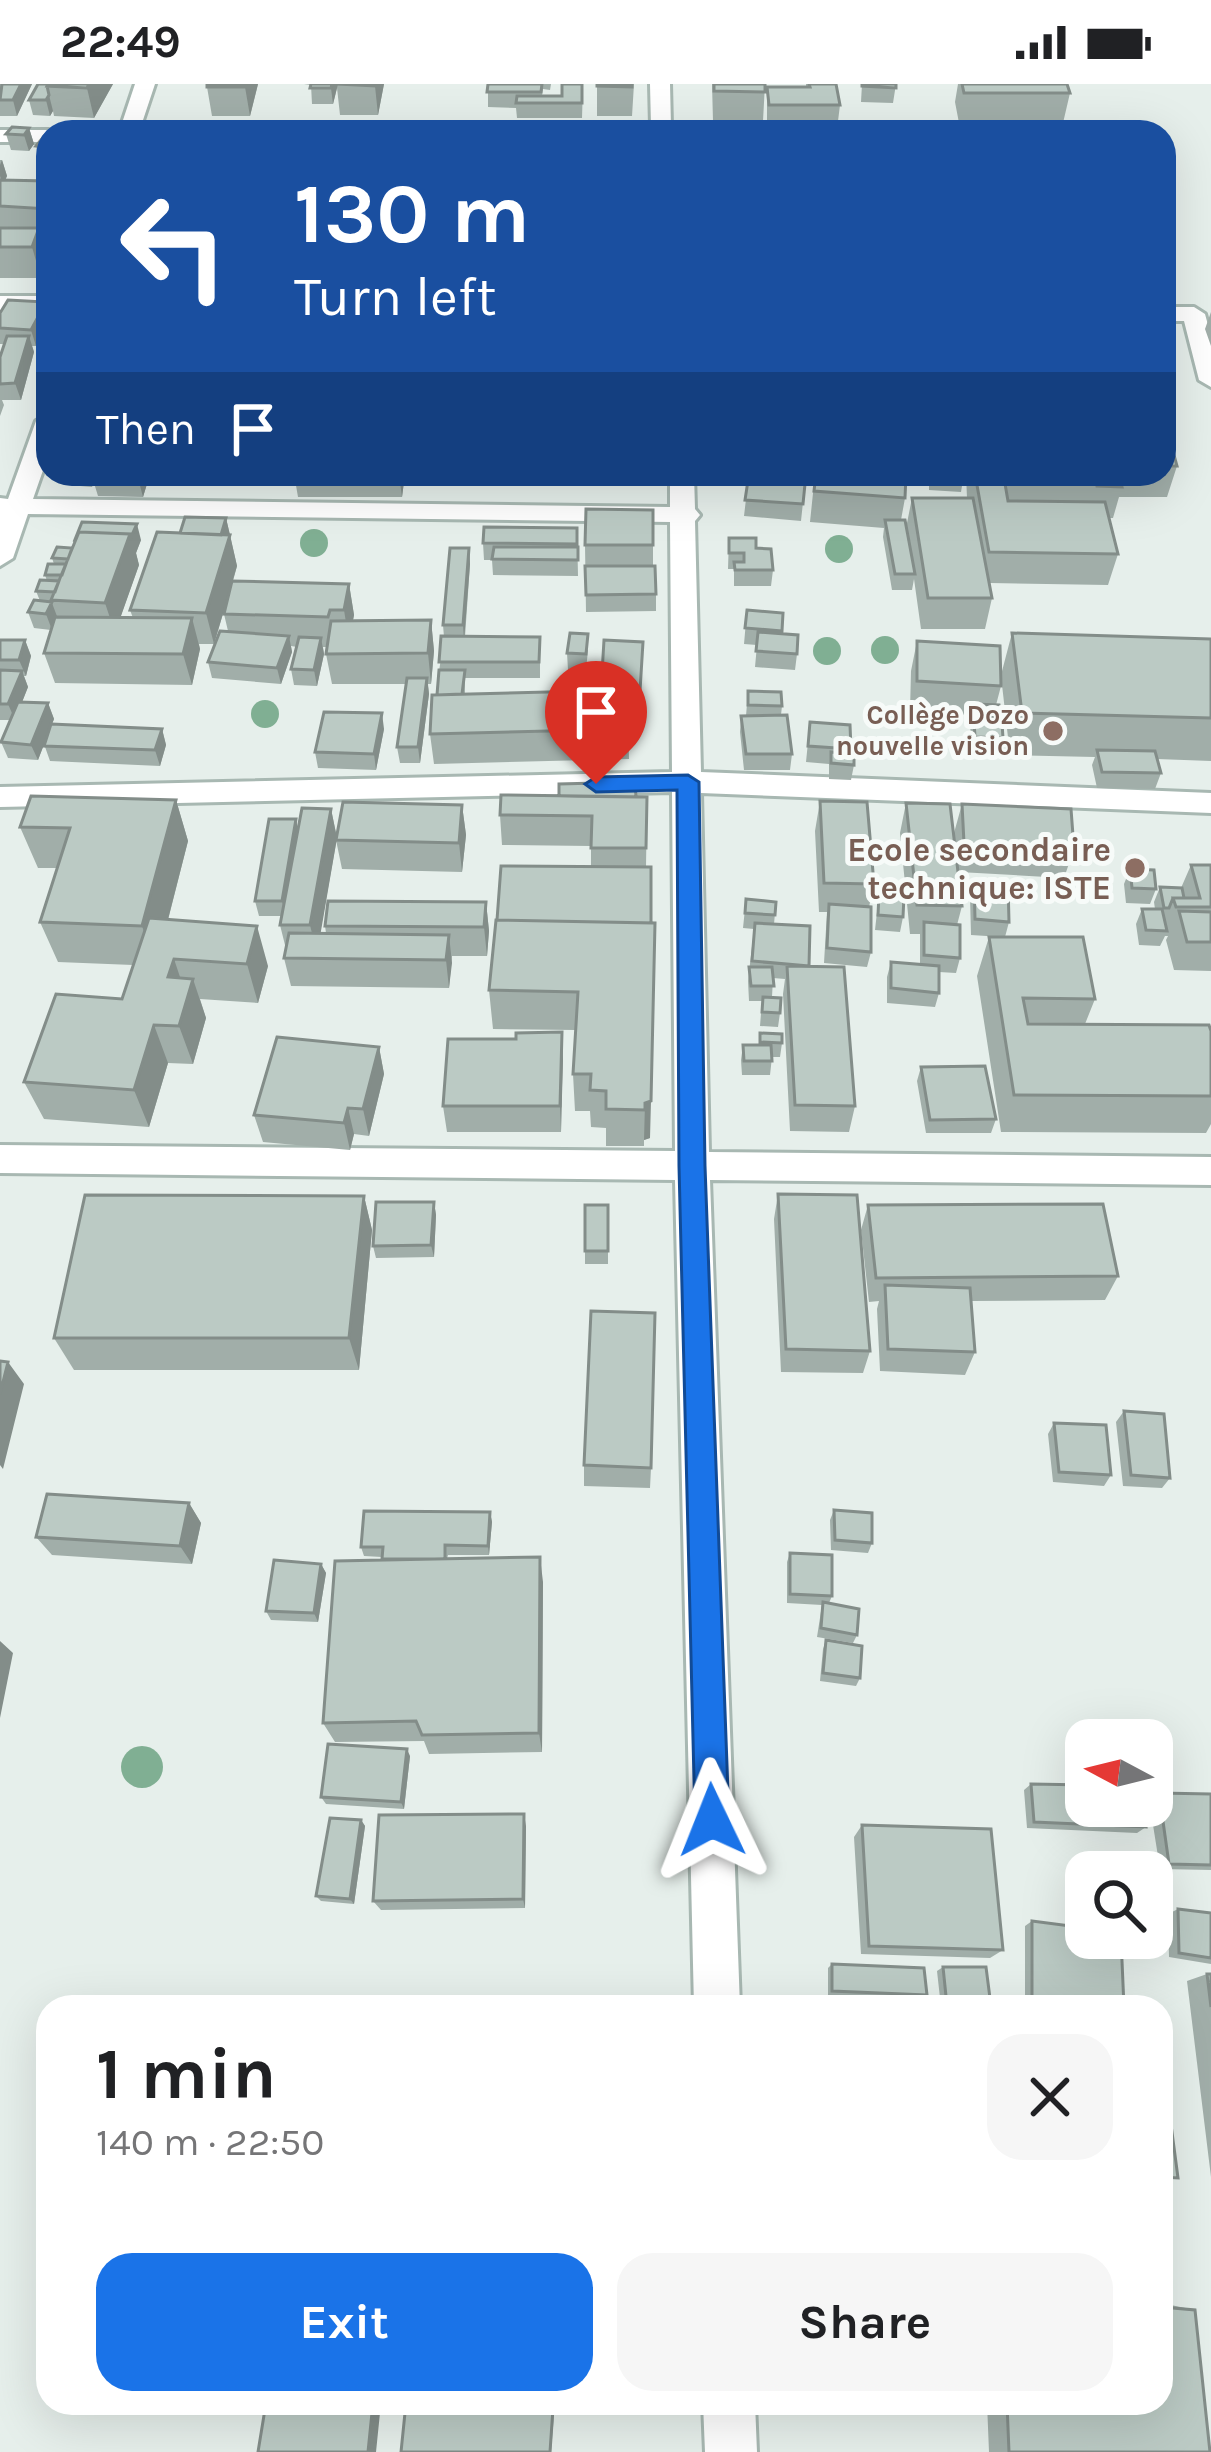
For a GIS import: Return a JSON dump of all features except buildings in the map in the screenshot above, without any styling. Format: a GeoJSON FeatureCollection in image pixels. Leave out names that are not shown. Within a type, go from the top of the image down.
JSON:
{"type":"FeatureCollection","features":[{"type":"Feature","properties":{"kind":"street"},"geometry":{"type":"LineString","coordinates":[[133,120],[146,84]]}},
{"type":"Feature","properties":{"kind":"street"},"geometry":{"type":"LineString","coordinates":[[660,84],[661,120]]}},
{"type":"Feature","properties":{"kind":"street"},"geometry":{"type":"LineString","coordinates":[[0,136],[36,136]]}},
{"type":"Feature","properties":{"kind":"street"},"geometry":{"type":"LineString","coordinates":[[0,303],[36,303]]}},
{"type":"Feature","properties":{"kind":"street"},"geometry":{"type":"LineString","coordinates":[[1176,314],[1194,314],[1211,380]]}},
{"type":"Feature","properties":{"kind":"street"},"geometry":{"type":"LineString","coordinates":[[0,558],[11,506],[36,449]]}},
{"type":"Feature","properties":{"kind":"street"},"geometry":{"type":"LineString","coordinates":[[683,486],[692,1166],[718,1995]]}},
{"type":"Feature","properties":{"kind":"street"},"geometry":{"type":"LineString","coordinates":[[11,506],[686,515]]}},
{"type":"Feature","properties":{"kind":"street"},"geometry":{"type":"LineString","coordinates":[[0,797],[688,782],[1211,802]]}},
{"type":"Feature","properties":{"kind":"street"},"geometry":{"type":"LineString","coordinates":[[0,1159],[1211,1172]]}},
{"type":"Feature","properties":{"kind":"street"},"geometry":{"type":"LineString","coordinates":[[729,2415],[731,2452]]}},
{"type":"Feature","properties":{"kind":"place","name":"Collège Dozo nouvelle vision"},"geometry":{"type":"Point","coordinates":[1053,731]}},
{"type":"Feature","properties":{"kind":"place","name":"Ecole secondaire technique: ISTE"},"geometry":{"type":"Point","coordinates":[1135,868]}},
{"type":"Feature","properties":{"kind":"route"},"geometry":{"type":"LineString","coordinates":[[596,784],[688,782],[692,1166],[712,1820]]}}]}
